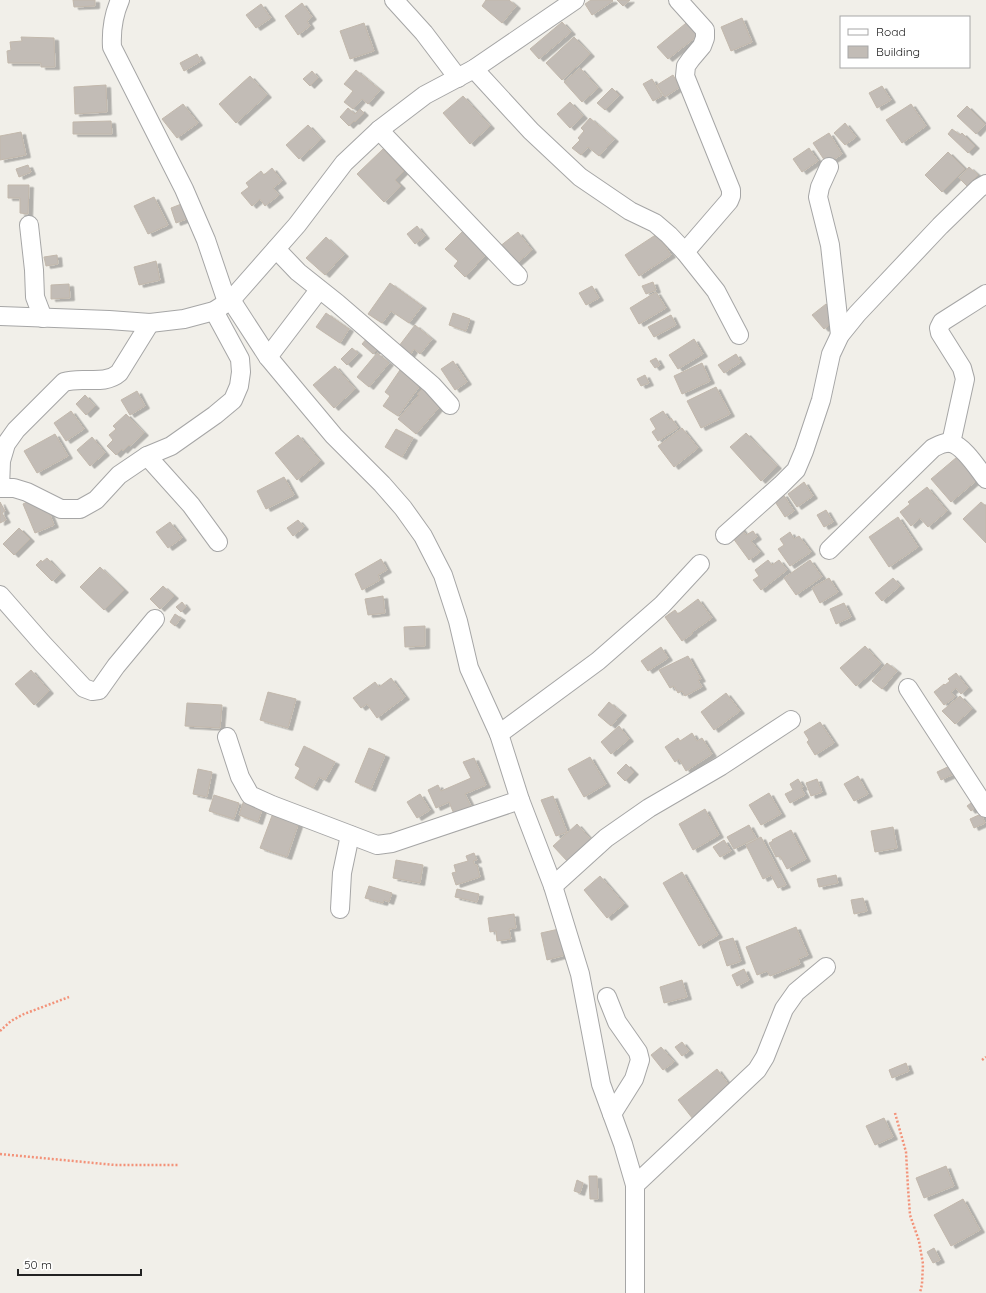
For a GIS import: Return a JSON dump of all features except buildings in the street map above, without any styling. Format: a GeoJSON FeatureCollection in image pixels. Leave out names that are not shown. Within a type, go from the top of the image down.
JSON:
{"type":"FeatureCollection","features":[{"type":"Feature","properties":{"kind":"street"},"geometry":{"type":"LineString","coordinates":[[120,0],[113,20],[111,35],[112,47],[184,189],[206,240],[240,359],[242,372],[239,386],[233,400],[215,415],[171,446],[147,456],[119,475],[96,500],[80,509],[61,509],[27,492],[14,488],[0,488],[0,461],[6,444],[16,430],[64,382],[72,379],[103,380],[113,378],[119,372],[150,323]]}},
{"type":"Feature","properties":{"kind":"street"},"geometry":{"type":"LineString","coordinates":[[394,0],[424,33],[458,78]]}},
{"type":"Feature","properties":{"kind":"street"},"geometry":{"type":"LineString","coordinates":[[0,316],[150,323],[184,319],[224,304],[301,220],[344,163],[379,130],[425,95],[474,69],[575,0]]}},
{"type":"Feature","properties":{"kind":"street"},"geometry":{"type":"LineString","coordinates":[[678,0],[705,30],[706,38],[702,46],[686,66],[685,76],[731,190],[729,201],[685,252]]}},
{"type":"Feature","properties":{"kind":"street"},"geometry":{"type":"LineString","coordinates":[[474,69],[531,131],[580,177],[630,211],[655,223],[669,235],[685,252],[716,291],[739,335]]}},
{"type":"Feature","properties":{"kind":"street"},"geometry":{"type":"LineString","coordinates":[[379,130],[518,276]]}},
{"type":"Feature","properties":{"kind":"street"},"geometry":{"type":"LineString","coordinates":[[829,167],[820,186],[818,197],[834,267],[840,335]]}},
{"type":"Feature","properties":{"kind":"street"},"geometry":{"type":"LineString","coordinates":[[725,535],[796,470],[821,400],[831,354],[840,335],[857,314],[940,226],[984,190]]}},
{"type":"Feature","properties":{"kind":"street"},"geometry":{"type":"LineString","coordinates":[[28,225],[34,270],[35,297],[43,318]]}},
{"type":"Feature","properties":{"kind":"street"},"geometry":{"type":"LineString","coordinates":[[276,249],[298,272],[337,303],[432,385],[450,404]]}},
{"type":"Feature","properties":{"kind":"street"},"geometry":{"type":"LineString","coordinates":[[268,356],[320,290]]}},
{"type":"Feature","properties":{"kind":"street"},"geometry":{"type":"LineString","coordinates":[[951,443],[964,390],[965,379],[962,368],[940,333],[939,328],[942,322],[986,294]]}},
{"type":"Feature","properties":{"kind":"street"},"geometry":{"type":"LineString","coordinates":[[224,304],[334,436],[382,484],[403,508],[423,536],[443,575],[458,621],[469,668],[499,734],[520,800],[553,886],[580,974],[601,1084],[623,1144],[635,1185],[635,1293]]}},
{"type":"Feature","properties":{"kind":"street"},"geometry":{"type":"LineString","coordinates":[[829,550],[933,448],[942,444],[951,443],[961,448],[986,479]]}},
{"type":"Feature","properties":{"kind":"street"},"geometry":{"type":"LineString","coordinates":[[147,456],[191,505],[218,542]]}},
{"type":"Feature","properties":{"kind":"street"},"geometry":{"type":"LineString","coordinates":[[499,734],[598,660],[662,605],[700,564]]}},
{"type":"Feature","properties":{"kind":"street"},"geometry":{"type":"LineString","coordinates":[[0,595],[84,688],[92,691],[99,690],[116,666],[155,619]]}},
{"type":"Feature","properties":{"kind":"street"},"geometry":{"type":"LineString","coordinates":[[908,688],[986,808]]}},
{"type":"Feature","properties":{"kind":"street"},"geometry":{"type":"LineString","coordinates":[[553,886],[606,838],[649,808],[721,766],[790,720]]}},
{"type":"Feature","properties":{"kind":"street"},"geometry":{"type":"LineString","coordinates":[[227,737],[240,777],[250,795],[272,805],[377,845],[392,844],[520,800]]}},
{"type":"Feature","properties":{"kind":"street"},"geometry":{"type":"LineString","coordinates":[[340,909],[342,872],[350,835]]}},
{"type":"Feature","properties":{"kind":"street"},"geometry":{"type":"LineString","coordinates":[[635,1185],[757,1070],[765,1057],[784,1009],[796,992],[826,967]]}},
{"type":"Feature","properties":{"kind":"street"},"geometry":{"type":"LineString","coordinates":[[607,997],[617,1022],[638,1052],[640,1060],[634,1079],[612,1114]]}},
{"type":"Feature","properties":{"kind":"path"},"geometry":{"type":"LineString","coordinates":[[0,1031],[11,1021],[24,1014],[69,997]]}},
{"type":"Feature","properties":{"kind":"path"},"geometry":{"type":"LineString","coordinates":[[982,1060],[986,1057]]}},
{"type":"Feature","properties":{"kind":"path"},"geometry":{"type":"LineString","coordinates":[[895,1113],[906,1152],[910,1216],[919,1241],[923,1264],[920,1293]]}},
{"type":"Feature","properties":{"kind":"path"},"geometry":{"type":"LineString","coordinates":[[0,1154],[115,1165],[178,1165]]}}]}
